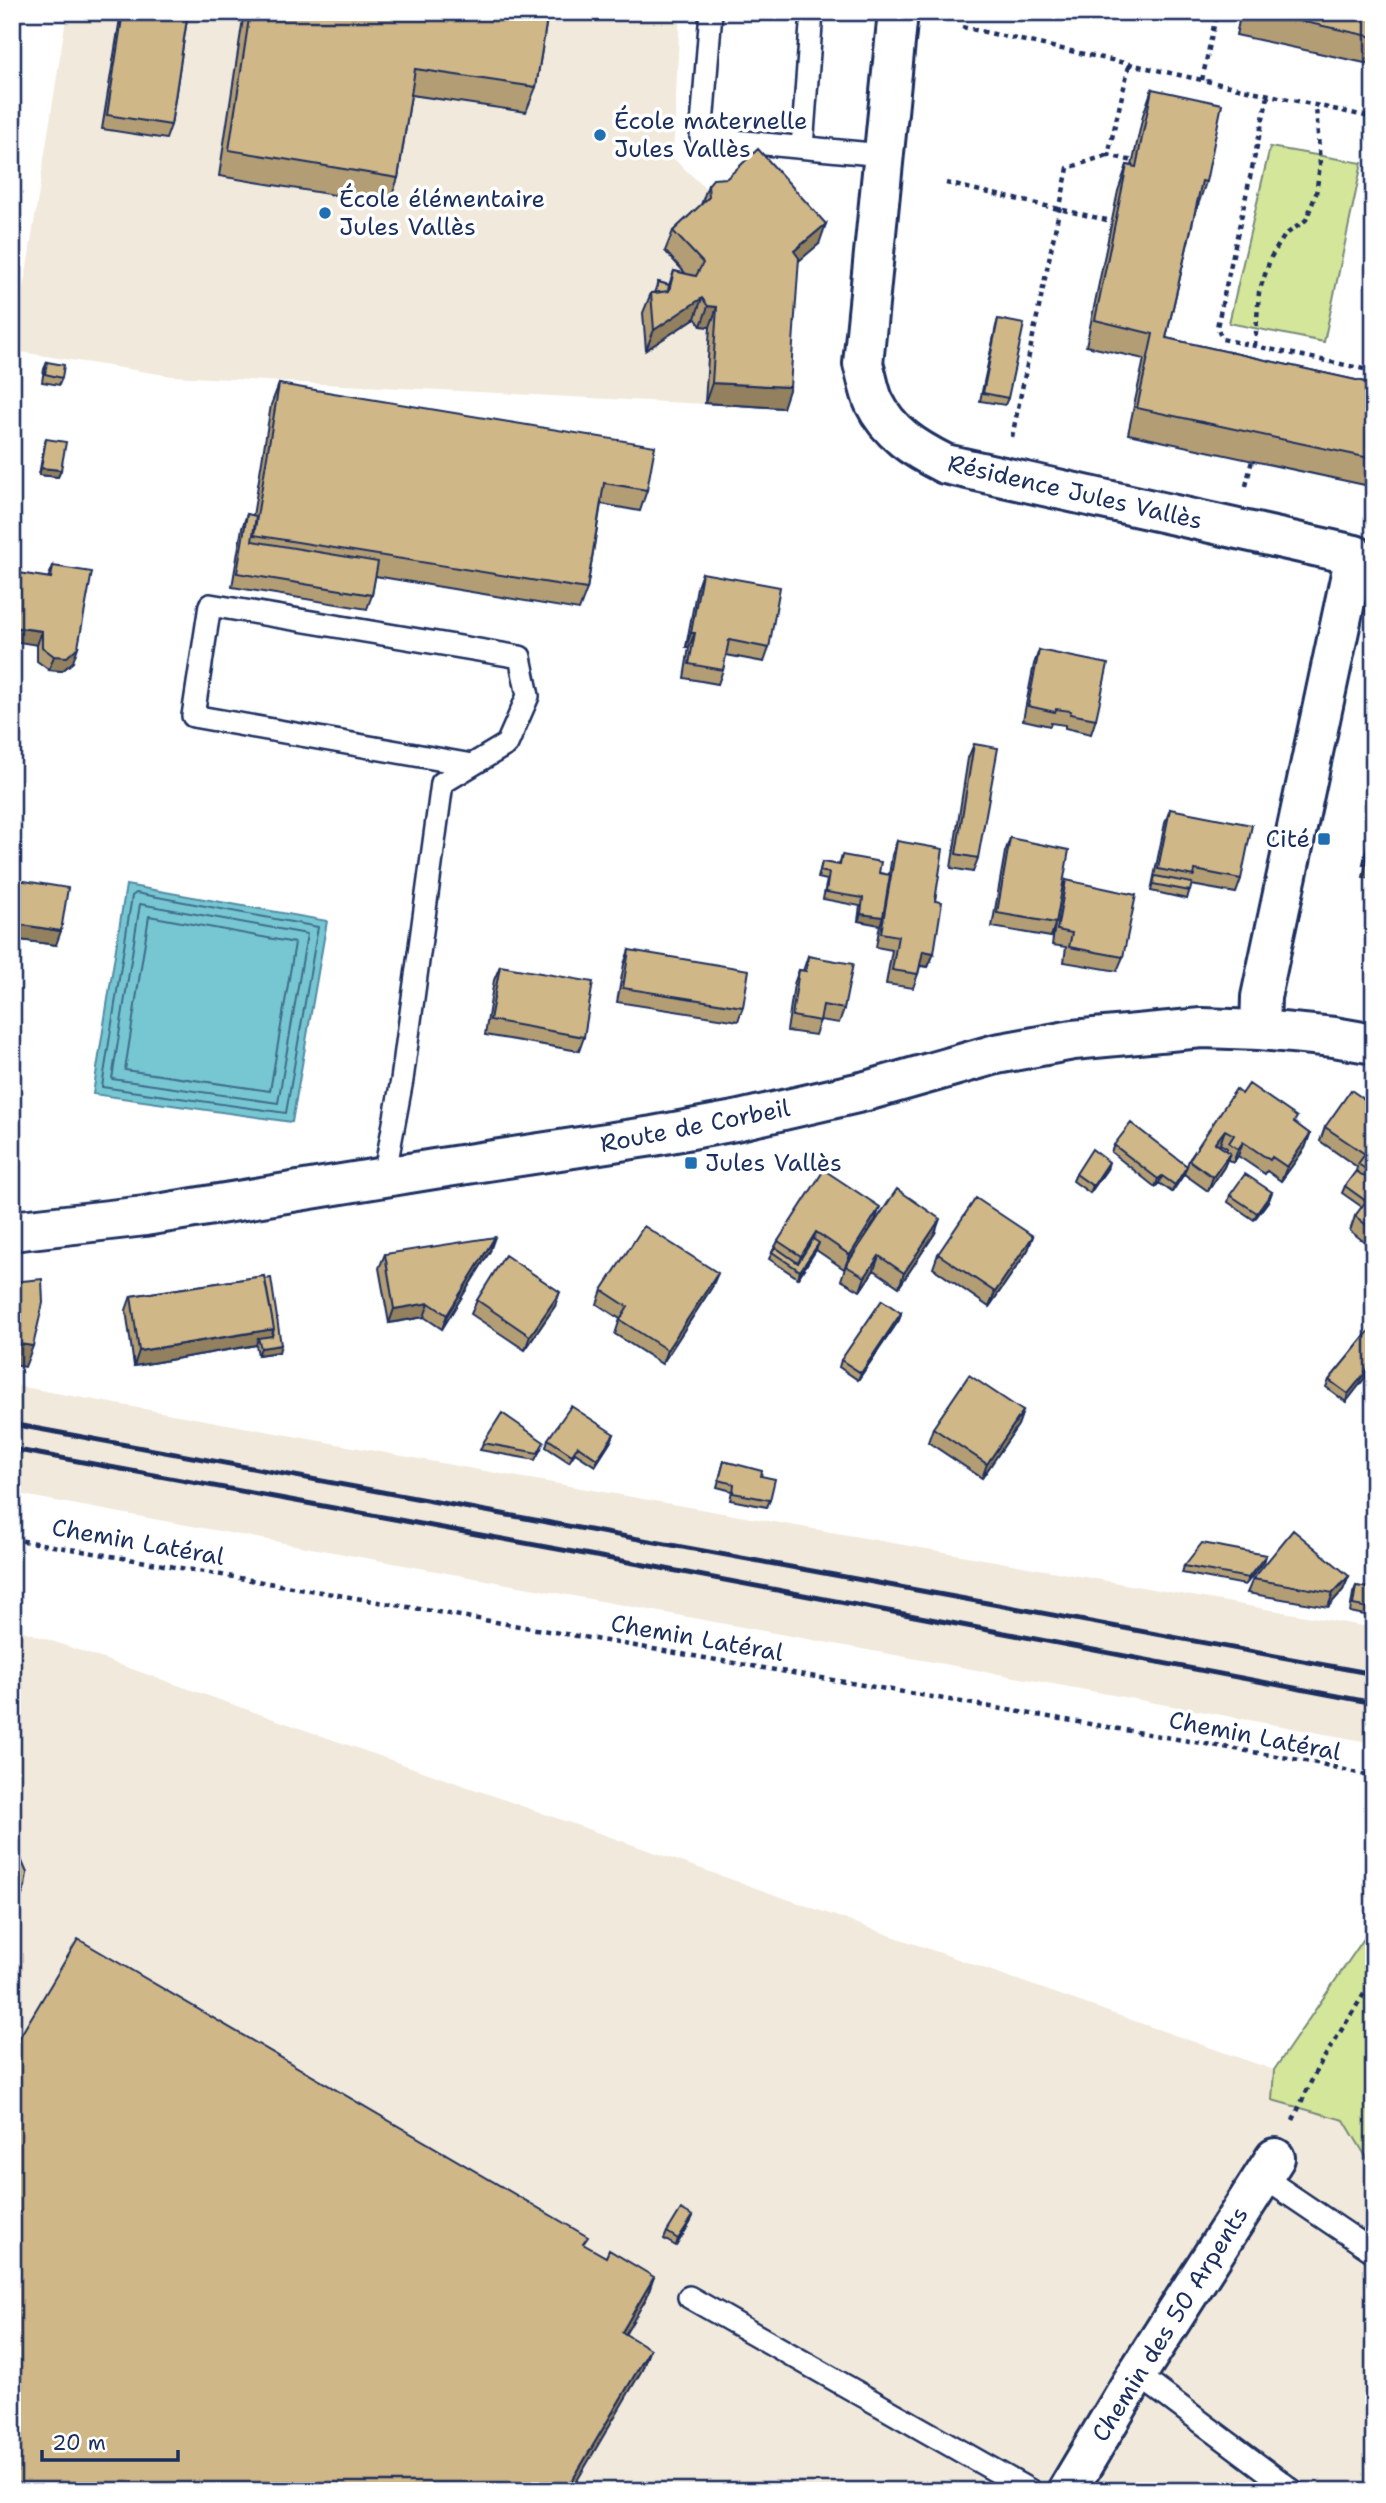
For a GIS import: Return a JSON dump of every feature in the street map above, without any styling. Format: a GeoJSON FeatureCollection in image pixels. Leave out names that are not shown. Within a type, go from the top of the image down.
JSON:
{"type":"FeatureCollection","features":[{"type":"Feature","properties":{"kind":"street","name":"Résidence Jules Vallès"},"geometry":{"type":"LineString","coordinates":[[898,12],[863,364],[874,401],[891,429],[911,447],[945,464],[1365,557],[1261,997],[1260,1030]]}},
{"type":"Feature","properties":{"kind":"street","name":"Route de Corbeil"},"geometry":{"type":"LineString","coordinates":[[12,1231],[145,1216],[735,1121],[866,1091],[996,1054],[1073,1040],[1188,1029],[1260,1030],[1374,1044]]}},
{"type":"Feature","properties":{"kind":"street","name":"Chemin des 50 Arpents"},"geometry":{"type":"LineString","coordinates":[[1067,2491],[1137,2374],[1269,2167]]}},
{"type":"Feature","properties":{"kind":"lane"},"geometry":{"type":"LineString","coordinates":[[711,12],[701,138],[883,155]]}},
{"type":"Feature","properties":{"kind":"lane"},"geometry":{"type":"LineString","coordinates":[[802,148],[812,12]]}},
{"type":"Feature","properties":{"kind":"lane"},"geometry":{"type":"LineString","coordinates":[[384,1177],[402,1080],[442,783],[472,765],[507,744],[528,696],[520,657],[210,605],[193,716],[472,765]]}},
{"type":"Feature","properties":{"kind":"lane"},"geometry":{"type":"LineString","coordinates":[[1269,2167],[1338,2227],[1374,2252]]}},
{"type":"Feature","properties":{"kind":"lane"},"geometry":{"type":"LineString","coordinates":[[1338,2227],[1374,2236]]}},
{"type":"Feature","properties":{"kind":"lane"},"geometry":{"type":"LineString","coordinates":[[689,2297],[1031,2491]]}},
{"type":"Feature","properties":{"kind":"lane"},"geometry":{"type":"LineString","coordinates":[[1137,2374],[1293,2491]]}},
{"type":"Feature","properties":{"kind":"path"},"geometry":{"type":"LineString","coordinates":[[1202,80],[1217,12]]}},
{"type":"Feature","properties":{"kind":"path"},"geometry":{"type":"LineString","coordinates":[[962,27],[1374,118]]}},
{"type":"Feature","properties":{"kind":"path"},"geometry":{"type":"LineString","coordinates":[[1108,155],[1129,66]]}},
{"type":"Feature","properties":{"kind":"path"},"geometry":{"type":"LineString","coordinates":[[1268,96],[1217,327],[1222,339],[1374,371]]}},
{"type":"Feature","properties":{"kind":"path"},"geometry":{"type":"LineString","coordinates":[[1255,346],[1259,292],[1271,257],[1285,235],[1306,220],[1317,194],[1320,165],[1316,106]]}},
{"type":"Feature","properties":{"kind":"path"},"geometry":{"type":"LineString","coordinates":[[1010,447],[1068,168],[1108,155],[1133,161]]}},
{"type":"Feature","properties":{"kind":"path"},"geometry":{"type":"LineString","coordinates":[[946,183],[1111,221]]}},
{"type":"Feature","properties":{"kind":"path"},"geometry":{"type":"LineString","coordinates":[[1246,486],[1252,460]]}},
{"type":"Feature","properties":{"kind":"path"},"geometry":{"type":"LineString","coordinates":[[1234,483],[1259,489]]}},
{"type":"Feature","properties":{"kind":"path","name":"Chemin Latéral"},"geometry":{"type":"LineString","coordinates":[[12,1539],[1303,1760],[1374,1777]]}},
{"type":"Feature","properties":{"kind":"path"},"geometry":{"type":"LineString","coordinates":[[1269,2167],[1317,2069],[1374,1978]]}},
{"type":"Feature","properties":{"kind":"shaded area","name":"École élémentaire Jules Vallès"},"geometry":{"type":"Polygon","coordinates":[[[67,12],[680,12],[673,158],[716,198],[819,244],[786,272],[791,278],[783,408],[172,376],[14,351],[67,12]]]}},
{"type":"Feature","properties":{"kind":"shaded area"},"geometry":{"type":"Polygon","coordinates":[[[12,1385],[1374,1628],[1374,1743],[12,1493],[12,1385]]]}},
{"type":"Feature","properties":{"kind":"shaded area"},"geometry":{"type":"Polygon","coordinates":[[[12,1627],[1274,2070],[1273,2100],[1344,2120],[1374,2170],[1374,2491],[12,2491],[12,1627]]]}},
{"type":"Feature","properties":{"kind":"green space"},"geometry":{"type":"Polygon","coordinates":[[[1270,147],[1362,163],[1324,342],[1229,323],[1270,147]]]}},
{"type":"Feature","properties":{"kind":"green space"},"geometry":{"type":"Polygon","coordinates":[[[1374,1924],[1374,2170],[1344,2120],[1272,2100],[1274,2070],[1374,1924]]]}},
{"type":"Feature","properties":{"kind":"water"},"geometry":{"type":"Polygon","coordinates":[[[126,885],[327,921],[292,1122],[93,1094],[126,885]]]}},
{"type":"Feature","properties":{"kind":"building"},"geometry":{"type":"Polygon","coordinates":[[[123,12],[188,12],[171,125],[107,115],[123,12]]]}},
{"type":"Feature","properties":{"kind":"building"},"geometry":{"type":"Polygon","coordinates":[[[250,12],[548,12],[536,87],[415,69],[398,178],[229,150],[250,12]]]}},
{"type":"Feature","properties":{"kind":"building"},"geometry":{"type":"Polygon","coordinates":[[[1259,12],[1374,12],[1374,37],[1259,12]]]}},
{"type":"Feature","properties":{"kind":"building"},"geometry":{"type":"Polygon","coordinates":[[[1152,89],[1222,104],[1206,182],[1202,181],[1166,338],[1374,384],[1374,459],[1137,408],[1153,334],[1095,320],[1127,165],[1136,167],[1152,89]]]}},
{"type":"Feature","properties":{"kind":"building"},"geometry":{"type":"Polygon","coordinates":[[[758,149],[826,224],[794,251],[799,258],[790,387],[712,383],[717,307],[708,306],[702,298],[654,330],[651,293],[669,291],[674,271],[696,276],[703,263],[673,231],[709,197],[708,185],[713,179],[727,178],[758,149]]]}},
{"type":"Feature","properties":{"kind":"building"},"geometry":{"type":"Polygon","coordinates":[[[658,282],[669,285],[668,291],[655,293],[658,282]]]}},
{"type":"Feature","properties":{"kind":"building"},"geometry":{"type":"Polygon","coordinates":[[[998,319],[1024,324],[1008,398],[983,393],[998,319]]]}},
{"type":"Feature","properties":{"kind":"building"},"geometry":{"type":"Polygon","coordinates":[[[47,362],[64,365],[62,378],[45,374],[47,362]]]}},
{"type":"Feature","properties":{"kind":"building"},"geometry":{"type":"Polygon","coordinates":[[[279,384],[655,446],[647,490],[604,483],[587,589],[254,535],[279,384]]]}},
{"type":"Feature","properties":{"kind":"building"},"geometry":{"type":"Polygon","coordinates":[[[46,439],[66,442],[61,470],[41,468],[46,439]]]}},
{"type":"Feature","properties":{"kind":"building"},"geometry":{"type":"Polygon","coordinates":[[[247,514],[256,516],[252,541],[378,562],[372,595],[237,573],[247,514]]]}},
{"type":"Feature","properties":{"kind":"building"},"geometry":{"type":"Polygon","coordinates":[[[53,566],[92,572],[78,647],[67,657],[54,656],[42,647],[42,631],[12,627],[12,572],[51,578],[53,566]]]}},
{"type":"Feature","properties":{"kind":"building"},"geometry":{"type":"Polygon","coordinates":[[[702,573],[780,587],[769,648],[729,640],[723,670],[689,664],[695,633],[691,633],[702,573]]]}},
{"type":"Feature","properties":{"kind":"building"},"geometry":{"type":"Polygon","coordinates":[[[1039,650],[1108,664],[1096,719],[1070,714],[1071,711],[1056,709],[1055,712],[1028,706],[1039,650]]]}},
{"type":"Feature","properties":{"kind":"building"},"geometry":{"type":"Polygon","coordinates":[[[974,744],[998,748],[978,858],[956,854],[974,744]]]}},
{"type":"Feature","properties":{"kind":"building"},"geometry":{"type":"Polygon","coordinates":[[[1170,809],[1252,825],[1241,879],[1195,870],[1194,876],[1158,869],[1170,809]]]}},
{"type":"Feature","properties":{"kind":"building"},"geometry":{"type":"Polygon","coordinates":[[[1374,823],[1374,865],[1368,863],[1371,850],[1368,850],[1374,823]]]}},
{"type":"Feature","properties":{"kind":"building"},"geometry":{"type":"Polygon","coordinates":[[[1010,838],[1069,850],[1056,923],[997,913],[1010,838]]]}},
{"type":"Feature","properties":{"kind":"building"},"geometry":{"type":"Polygon","coordinates":[[[897,841],[943,849],[935,901],[942,902],[934,953],[923,951],[918,974],[892,970],[898,936],[881,933],[897,841]]]}},
{"type":"Feature","properties":{"kind":"building"},"geometry":{"type":"Polygon","coordinates":[[[842,855],[881,862],[879,873],[890,875],[883,917],[861,914],[863,898],[826,892],[829,873],[820,871],[822,862],[840,865],[842,855]]]}},
{"type":"Feature","properties":{"kind":"building"},"geometry":{"type":"Polygon","coordinates":[[[1155,876],[1192,883],[1190,891],[1153,884],[1155,876]]]}},
{"type":"Feature","properties":{"kind":"building"},"geometry":{"type":"Polygon","coordinates":[[[12,879],[68,888],[61,931],[16,924],[16,918],[12,918],[12,879]]]}},
{"type":"Feature","properties":{"kind":"building"},"geometry":{"type":"Polygon","coordinates":[[[1066,880],[1136,895],[1123,957],[1069,947],[1072,933],[1057,930],[1066,880]]]}},
{"type":"Feature","properties":{"kind":"building"},"geometry":{"type":"Polygon","coordinates":[[[629,950],[749,970],[743,1007],[623,988],[629,950]]]}},
{"type":"Feature","properties":{"kind":"building"},"geometry":{"type":"Polygon","coordinates":[[[808,956],[853,964],[844,1009],[823,1005],[820,1021],[792,1016],[799,970],[806,971],[808,956]]]}},
{"type":"Feature","properties":{"kind":"building"},"geometry":{"type":"Polygon","coordinates":[[[500,966],[593,982],[584,1037],[490,1020],[500,966]]]}},
{"type":"Feature","properties":{"kind":"building"},"geometry":{"type":"Polygon","coordinates":[[[1249,1084],[1297,1117],[1294,1122],[1310,1134],[1287,1167],[1272,1157],[1270,1160],[1243,1142],[1238,1149],[1229,1143],[1234,1135],[1225,1130],[1215,1143],[1230,1153],[1213,1177],[1189,1160],[1236,1089],[1242,1094],[1249,1084]]]}},
{"type":"Feature","properties":{"kind":"building"},"geometry":{"type":"Polygon","coordinates":[[[1351,1090],[1374,1106],[1374,1174],[1358,1164],[1365,1154],[1325,1127],[1351,1090]]]}},
{"type":"Feature","properties":{"kind":"building"},"geometry":{"type":"Polygon","coordinates":[[[1131,1123],[1187,1166],[1175,1185],[1162,1176],[1158,1179],[1114,1145],[1131,1123]]]}},
{"type":"Feature","properties":{"kind":"building"},"geometry":{"type":"Polygon","coordinates":[[[1092,1149],[1109,1162],[1093,1186],[1076,1174],[1092,1149]]]}},
{"type":"Feature","properties":{"kind":"building"},"geometry":{"type":"Polygon","coordinates":[[[824,1170],[880,1207],[850,1255],[816,1232],[801,1256],[778,1241],[824,1170]]]}},
{"type":"Feature","properties":{"kind":"building"},"geometry":{"type":"Polygon","coordinates":[[[1356,1171],[1374,1183],[1374,1190],[1366,1201],[1345,1186],[1356,1171]]]}},
{"type":"Feature","properties":{"kind":"building"},"geometry":{"type":"Polygon","coordinates":[[[1245,1174],[1272,1192],[1257,1213],[1230,1195],[1245,1174]]]}},
{"type":"Feature","properties":{"kind":"building"},"geometry":{"type":"Polygon","coordinates":[[[897,1189],[940,1219],[904,1273],[879,1256],[865,1277],[846,1266],[897,1189]]]}},
{"type":"Feature","properties":{"kind":"building"},"geometry":{"type":"Polygon","coordinates":[[[1374,1190],[1374,1231],[1355,1216],[1374,1190]]]}},
{"type":"Feature","properties":{"kind":"building"},"geometry":{"type":"Polygon","coordinates":[[[976,1198],[1033,1236],[995,1292],[938,1254],[976,1198]]]}},
{"type":"Feature","properties":{"kind":"building"},"geometry":{"type":"Polygon","coordinates":[[[644,1226],[718,1273],[667,1350],[620,1320],[628,1307],[602,1290],[644,1226]]]}},
{"type":"Feature","properties":{"kind":"building"},"geometry":{"type":"Polygon","coordinates":[[[495,1237],[447,1315],[429,1303],[394,1309],[385,1254],[495,1237]]]}},
{"type":"Feature","properties":{"kind":"building"},"geometry":{"type":"Polygon","coordinates":[[[813,1239],[819,1243],[800,1271],[772,1252],[775,1247],[798,1263],[813,1239]]]}},
{"type":"Feature","properties":{"kind":"building"},"geometry":{"type":"Polygon","coordinates":[[[505,1255],[560,1292],[530,1336],[477,1300],[505,1255]]]}},
{"type":"Feature","properties":{"kind":"building"},"geometry":{"type":"Polygon","coordinates":[[[264,1276],[274,1329],[139,1351],[131,1296],[264,1276]]]}},
{"type":"Feature","properties":{"kind":"building"},"geometry":{"type":"Polygon","coordinates":[[[271,1278],[281,1345],[261,1348],[258,1338],[272,1336],[274,1329],[265,1279],[271,1278]]]}},
{"type":"Feature","properties":{"kind":"building"},"geometry":{"type":"Polygon","coordinates":[[[42,1279],[43,1303],[33,1346],[12,1343],[12,1282],[42,1279]]]}},
{"type":"Feature","properties":{"kind":"building"},"geometry":{"type":"Polygon","coordinates":[[[882,1300],[901,1313],[861,1373],[841,1360],[882,1300]]]}},
{"type":"Feature","properties":{"kind":"building"},"geometry":{"type":"Polygon","coordinates":[[[1374,1325],[1374,1362],[1348,1394],[1329,1380],[1374,1325]]]}},
{"type":"Feature","properties":{"kind":"building"},"geometry":{"type":"Polygon","coordinates":[[[969,1375],[1023,1411],[987,1464],[933,1428],[969,1375]]]}},
{"type":"Feature","properties":{"kind":"building"},"geometry":{"type":"Polygon","coordinates":[[[571,1406],[614,1434],[597,1459],[578,1446],[572,1455],[548,1439],[571,1406]]]}},
{"type":"Feature","properties":{"kind":"building"},"geometry":{"type":"Polygon","coordinates":[[[502,1413],[544,1442],[538,1453],[483,1443],[502,1413]]]}},
{"type":"Feature","properties":{"kind":"building"},"geometry":{"type":"Polygon","coordinates":[[[724,1461],[762,1471],[761,1476],[775,1479],[770,1500],[733,1493],[734,1484],[719,1480],[724,1461]]]}},
{"type":"Feature","properties":{"kind":"building"},"geometry":{"type":"Polygon","coordinates":[[[1293,1530],[1349,1576],[1333,1593],[1253,1579],[1293,1530]]]}},
{"type":"Feature","properties":{"kind":"building"},"geometry":{"type":"Polygon","coordinates":[[[1202,1543],[1266,1555],[1248,1578],[1184,1566],[1202,1543]]]}},
{"type":"Feature","properties":{"kind":"building"},"geometry":{"type":"Polygon","coordinates":[[[1356,1586],[1374,1589],[1374,1609],[1353,1605],[1356,1586]]]}},
{"type":"Feature","properties":{"kind":"building"},"geometry":{"type":"Polygon","coordinates":[[[12,1847],[18,1852],[27,1873],[25,1887],[12,1903],[12,1847]]]}},
{"type":"Feature","properties":{"kind":"building"},"geometry":{"type":"Polygon","coordinates":[[[78,1939],[588,2237],[583,2244],[606,2257],[609,2250],[654,2277],[622,2332],[650,2349],[566,2491],[12,2491],[12,2050],[78,1939]]]}},
{"type":"Feature","properties":{"kind":"building"},"geometry":{"type":"Polygon","coordinates":[[[681,2209],[693,2216],[678,2239],[667,2232],[681,2209]]]}},
{"type":"Feature","properties":{"kind":"railway"},"geometry":{"type":"LineString","coordinates":[[12,1424],[1374,1674]]}},
{"type":"Feature","properties":{"kind":"railway"},"geometry":{"type":"LineString","coordinates":[[12,1449],[1374,1703]]}},
{"type":"Feature","properties":{"kind":"place","name":"École maternelle Jules Vallès"},"geometry":{"type":"Point","coordinates":[600,135]}},
{"type":"Feature","properties":{"kind":"place","name":"École élémentaire Jules Vallès"},"geometry":{"type":"Point","coordinates":[325,213]}},
{"type":"Feature","properties":{"kind":"place","name":"Cité"},"geometry":{"type":"Point","coordinates":[1324,839]}},
{"type":"Feature","properties":{"kind":"place","name":"Jules Vallès"},"geometry":{"type":"Point","coordinates":[691,1163]}}]}
